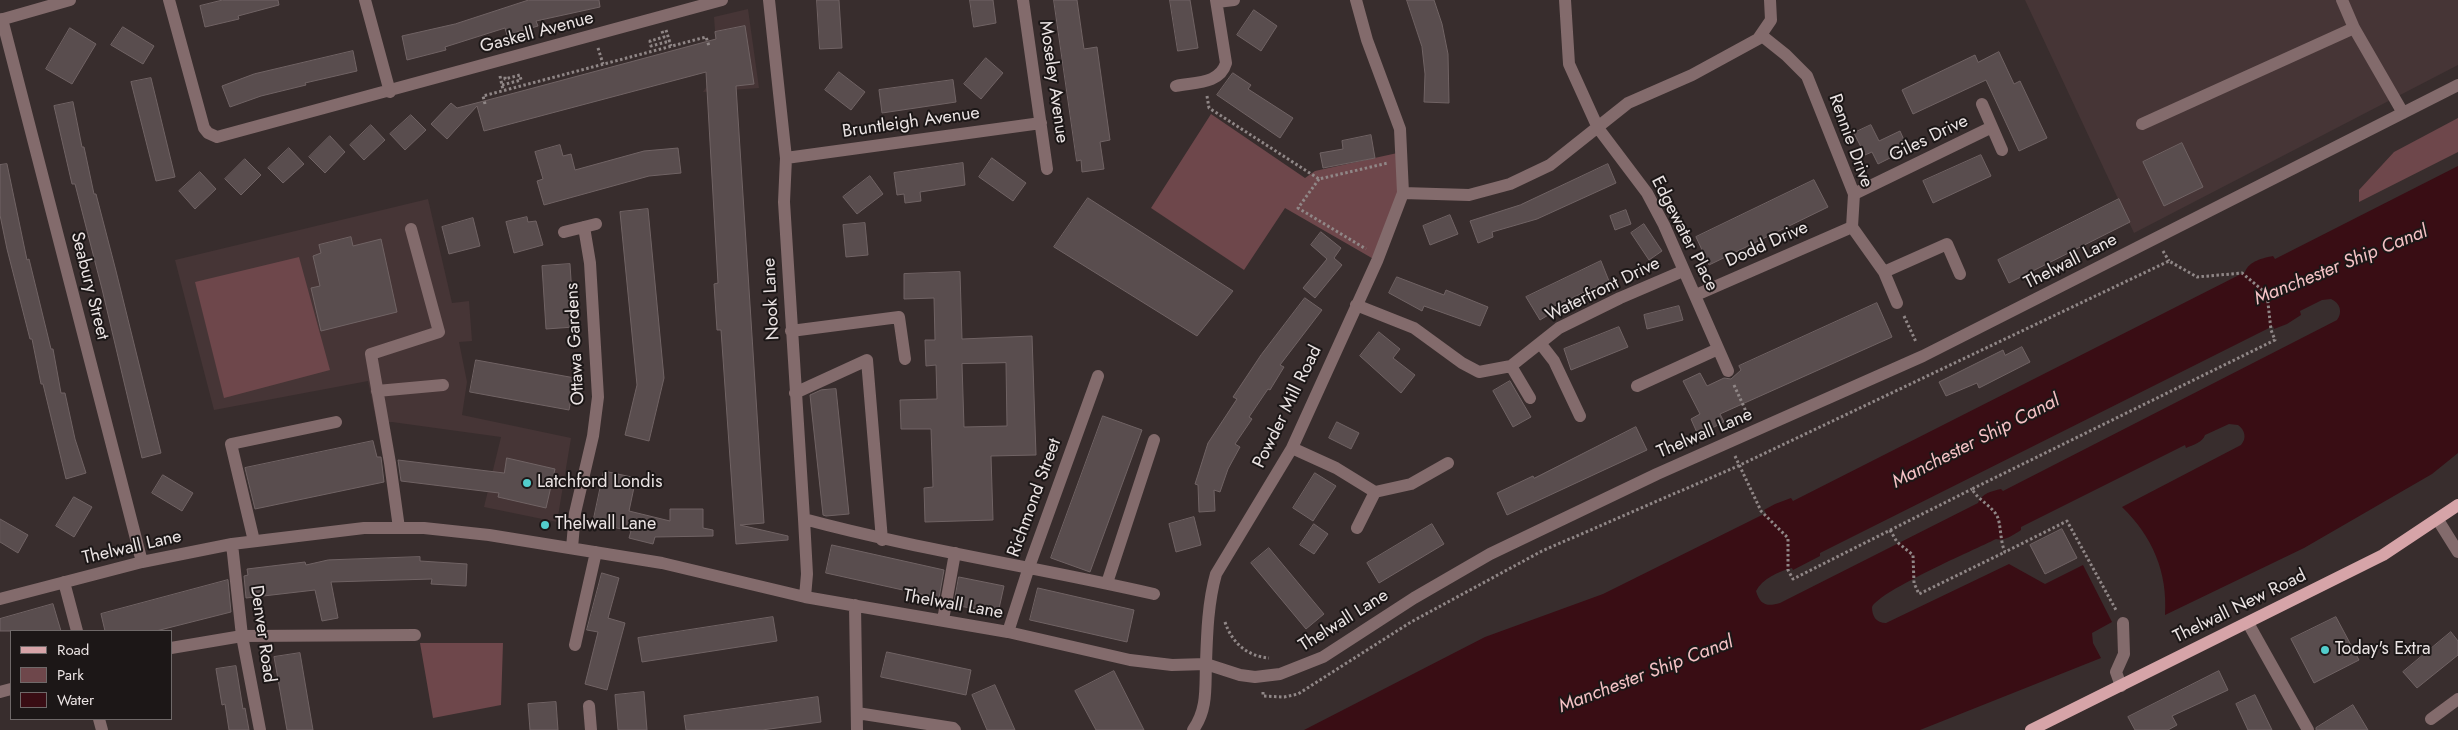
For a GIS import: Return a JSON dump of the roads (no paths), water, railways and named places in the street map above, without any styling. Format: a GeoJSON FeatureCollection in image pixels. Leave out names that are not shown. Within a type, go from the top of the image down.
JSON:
{"type":"FeatureCollection","features":[{"type":"Feature","properties":{"kind":"main road","name":"Thelwall New Road"},"geometry":{"type":"LineString","coordinates":[[2031,730],[2383,555],[2458,505]]}},
{"type":"Feature","properties":{"kind":"street"},"geometry":{"type":"LineString","coordinates":[[1,20],[70,0]]}},
{"type":"Feature","properties":{"kind":"street","name":"Gaskell Avenue"},"geometry":{"type":"LineString","coordinates":[[169,0],[204,128],[212,136],[225,137],[722,0]]}},
{"type":"Feature","properties":{"kind":"street"},"geometry":{"type":"LineString","coordinates":[[365,0],[390,92]]}},
{"type":"Feature","properties":{"kind":"street","name":"Nook Lane"},"geometry":{"type":"LineString","coordinates":[[769,0],[786,158],[784,202],[807,574],[805,597]]}},
{"type":"Feature","properties":{"kind":"street","name":"Moseley Avenue"},"geometry":{"type":"LineString","coordinates":[[1023,0],[1047,169]]}},
{"type":"Feature","properties":{"kind":"street"},"geometry":{"type":"LineString","coordinates":[[1176,86],[1216,78],[1223,73],[1226,63],[1217,1],[1234,0]]}},
{"type":"Feature","properties":{"kind":"street","name":"Powder Mill Road"},"geometry":{"type":"LineString","coordinates":[[1193,730],[1204,708],[1210,604],[1216,574],[1292,448],[1379,256],[1403,193],[1400,129],[1367,40],[1356,0]]}},
{"type":"Feature","properties":{"kind":"street","name":"Edgewater Place"},"geometry":{"type":"LineString","coordinates":[[1565,0],[1569,64],[1598,128],[1647,194],[1664,225],[1728,371]]}},
{"type":"Feature","properties":{"kind":"street"},"geometry":{"type":"LineString","coordinates":[[1403,193],[1469,195],[1510,184],[1550,165],[1628,103],[1692,75],[1758,39],[1771,20],[1770,0]]}},
{"type":"Feature","properties":{"kind":"street"},"geometry":{"type":"LineString","coordinates":[[2342,0],[2354,28],[2403,113]]}},
{"type":"Feature","properties":{"kind":"street","name":"Seabury Street"},"geometry":{"type":"LineString","coordinates":[[1,20],[142,562]]}},
{"type":"Feature","properties":{"kind":"street"},"geometry":{"type":"LineString","coordinates":[[2142,124],[2354,28]]}},
{"type":"Feature","properties":{"kind":"street","name":"Rennie Drive"},"geometry":{"type":"LineString","coordinates":[[1760,35],[1786,55],[1806,76],[1854,194],[1852,227]]}},
{"type":"Feature","properties":{"kind":"street","name":"Thelwall Lane"},"geometry":{"type":"LineString","coordinates":[[0,599],[142,562],[232,544],[364,528],[424,528],[489,535],[662,563],[805,597],[1008,632],[1130,660],[1172,665],[1206,664],[1240,675],[1255,677],[1280,674],[1306,665],[1345,644],[1445,579],[1490,554],[1657,474],[1756,432],[1923,356],[2458,85]]}},
{"type":"Feature","properties":{"kind":"street","name":"Giles Drive"},"geometry":{"type":"LineString","coordinates":[[1982,104],[2002,150]]}},
{"type":"Feature","properties":{"kind":"street","name":"Bruntleigh Avenue"},"geometry":{"type":"LineString","coordinates":[[786,158],[1041,123]]}},
{"type":"Feature","properties":{"kind":"street","name":"Giles Drive"},"geometry":{"type":"LineString","coordinates":[[1854,194],[1992,127]]}},
{"type":"Feature","properties":{"kind":"street","name":"Ottawa Gardens"},"geometry":{"type":"LineString","coordinates":[[564,232],[590,226],[590,263],[598,397],[592,436],[575,513],[572,548]]}},
{"type":"Feature","properties":{"kind":"street"},"geometry":{"type":"LineString","coordinates":[[1852,227],[1884,272],[1897,303]]}},
{"type":"Feature","properties":{"kind":"street","name":"Dodd Drive"},"geometry":{"type":"LineString","coordinates":[[1696,295],[1852,227]]}},
{"type":"Feature","properties":{"kind":"street"},"geometry":{"type":"LineString","coordinates":[[399,528],[371,354],[439,332],[411,229]]}},
{"type":"Feature","properties":{"kind":"street"},"geometry":{"type":"LineString","coordinates":[[1884,272],[1947,244],[1960,274]]}},
{"type":"Feature","properties":{"kind":"street","name":"Waterfront Drive"},"geometry":{"type":"LineString","coordinates":[[1356,305],[1414,328],[1462,363],[1479,372],[1511,366],[1558,328],[1620,298],[1683,271]]}},
{"type":"Feature","properties":{"kind":"street"},"geometry":{"type":"LineString","coordinates":[[791,331],[899,317],[905,359]]}},
{"type":"Feature","properties":{"kind":"street","name":"Waterfront Drive"},"geometry":{"type":"LineString","coordinates":[[1540,343],[1554,361],[1580,416]]}},
{"type":"Feature","properties":{"kind":"street"},"geometry":{"type":"LineString","coordinates":[[1637,386],[1718,349]]}},
{"type":"Feature","properties":{"kind":"street"},"geometry":{"type":"LineString","coordinates":[[795,393],[867,360],[882,540]]}},
{"type":"Feature","properties":{"kind":"street"},"geometry":{"type":"LineString","coordinates":[[1511,366],[1530,398]]}},
{"type":"Feature","properties":{"kind":"street","name":"Richmond Street"},"geometry":{"type":"LineString","coordinates":[[1008,632],[1028,566],[1098,376]]}},
{"type":"Feature","properties":{"kind":"street"},"geometry":{"type":"LineString","coordinates":[[378,391],[442,385]]}},
{"type":"Feature","properties":{"kind":"street"},"geometry":{"type":"LineString","coordinates":[[254,541],[230,444],[336,422]]}},
{"type":"Feature","properties":{"kind":"street"},"geometry":{"type":"LineString","coordinates":[[1107,583],[1154,440]]}},
{"type":"Feature","properties":{"kind":"street"},"geometry":{"type":"LineString","coordinates":[[1292,448],[1336,468],[1374,492],[1411,484],[1448,462]]}},
{"type":"Feature","properties":{"kind":"street"},"geometry":{"type":"LineString","coordinates":[[1357,528],[1374,492]]}},
{"type":"Feature","properties":{"kind":"street"},"geometry":{"type":"LineString","coordinates":[[804,519],[882,540],[1028,566],[1154,594]]}},
{"type":"Feature","properties":{"kind":"street"},"geometry":{"type":"LineString","coordinates":[[2438,520],[2458,552]]}},
{"type":"Feature","properties":{"kind":"street","name":"Denver Road"},"geometry":{"type":"LineString","coordinates":[[232,544],[242,636],[260,730]]}},
{"type":"Feature","properties":{"kind":"street"},"geometry":{"type":"LineString","coordinates":[[575,645],[596,552]]}},
{"type":"Feature","properties":{"kind":"street"},"geometry":{"type":"LineString","coordinates":[[943,620],[955,553]]}},
{"type":"Feature","properties":{"kind":"street"},"geometry":{"type":"LineString","coordinates":[[64,582],[77,630]]}},
{"type":"Feature","properties":{"kind":"street"},"geometry":{"type":"LineString","coordinates":[[855,606],[857,730]]}},
{"type":"Feature","properties":{"kind":"street"},"geometry":{"type":"LineString","coordinates":[[2121,686],[2116,672],[2124,654],[2123,623]]}},
{"type":"Feature","properties":{"kind":"street"},"geometry":{"type":"LineString","coordinates":[[2248,623],[2308,730]]}},
{"type":"Feature","properties":{"kind":"street"},"geometry":{"type":"LineString","coordinates":[[172,648],[242,636],[414,635]]}},
{"type":"Feature","properties":{"kind":"street"},"geometry":{"type":"LineString","coordinates":[[2431,719],[2458,699]]}},
{"type":"Feature","properties":{"kind":"street"},"geometry":{"type":"LineString","coordinates":[[589,706],[591,730]]}},
{"type":"Feature","properties":{"kind":"street"},"geometry":{"type":"LineString","coordinates":[[857,713],[953,728],[954,730]]}},
{"type":"Feature","properties":{"kind":"water","name":"Manchester Ship Canal"},"geometry":{"type":"Polygon","coordinates":[[[2458,166],[2458,453],[2432,474],[2304,548],[2165,615],[2164,584],[2156,556],[2142,530],[2122,507],[2241,445],[2245,437],[2242,429],[2238,425],[2229,424],[2205,435],[2202,440],[2195,444],[2186,448],[2185,445],[2021,527],[2021,530],[2009,537],[1996,539],[1909,581],[1879,600],[1872,607],[1875,618],[1880,622],[1886,623],[2009,564],[2045,584],[2083,565],[2112,622],[2092,633],[2093,643],[2101,658],[1920,730],[1304,730],[1485,637],[1603,594],[1766,513],[1764,510],[1775,504],[1791,498],[1793,501],[2245,272],[2250,265],[2257,261],[2273,256],[2275,259],[2458,166]],[[2331,299],[2322,300],[2300,311],[2301,315],[2287,324],[2274,329],[2273,326],[1820,553],[1820,556],[1793,570],[1792,568],[1776,573],[1762,583],[1756,591],[1758,596],[1762,602],[1768,605],[1780,603],[1978,503],[1988,493],[2001,489],[2003,491],[2337,320],[2340,311],[2331,299]]]}},
{"type":"Feature","properties":{"kind":"place","name":"Latchford Londis"},"geometry":{"type":"Point","coordinates":[527,483]}},
{"type":"Feature","properties":{"kind":"place","name":"Thelwall Lane"},"geometry":{"type":"Point","coordinates":[545,525]}},
{"type":"Feature","properties":{"kind":"place","name":"Today's Extra"},"geometry":{"type":"Point","coordinates":[2325,650]}}]}
